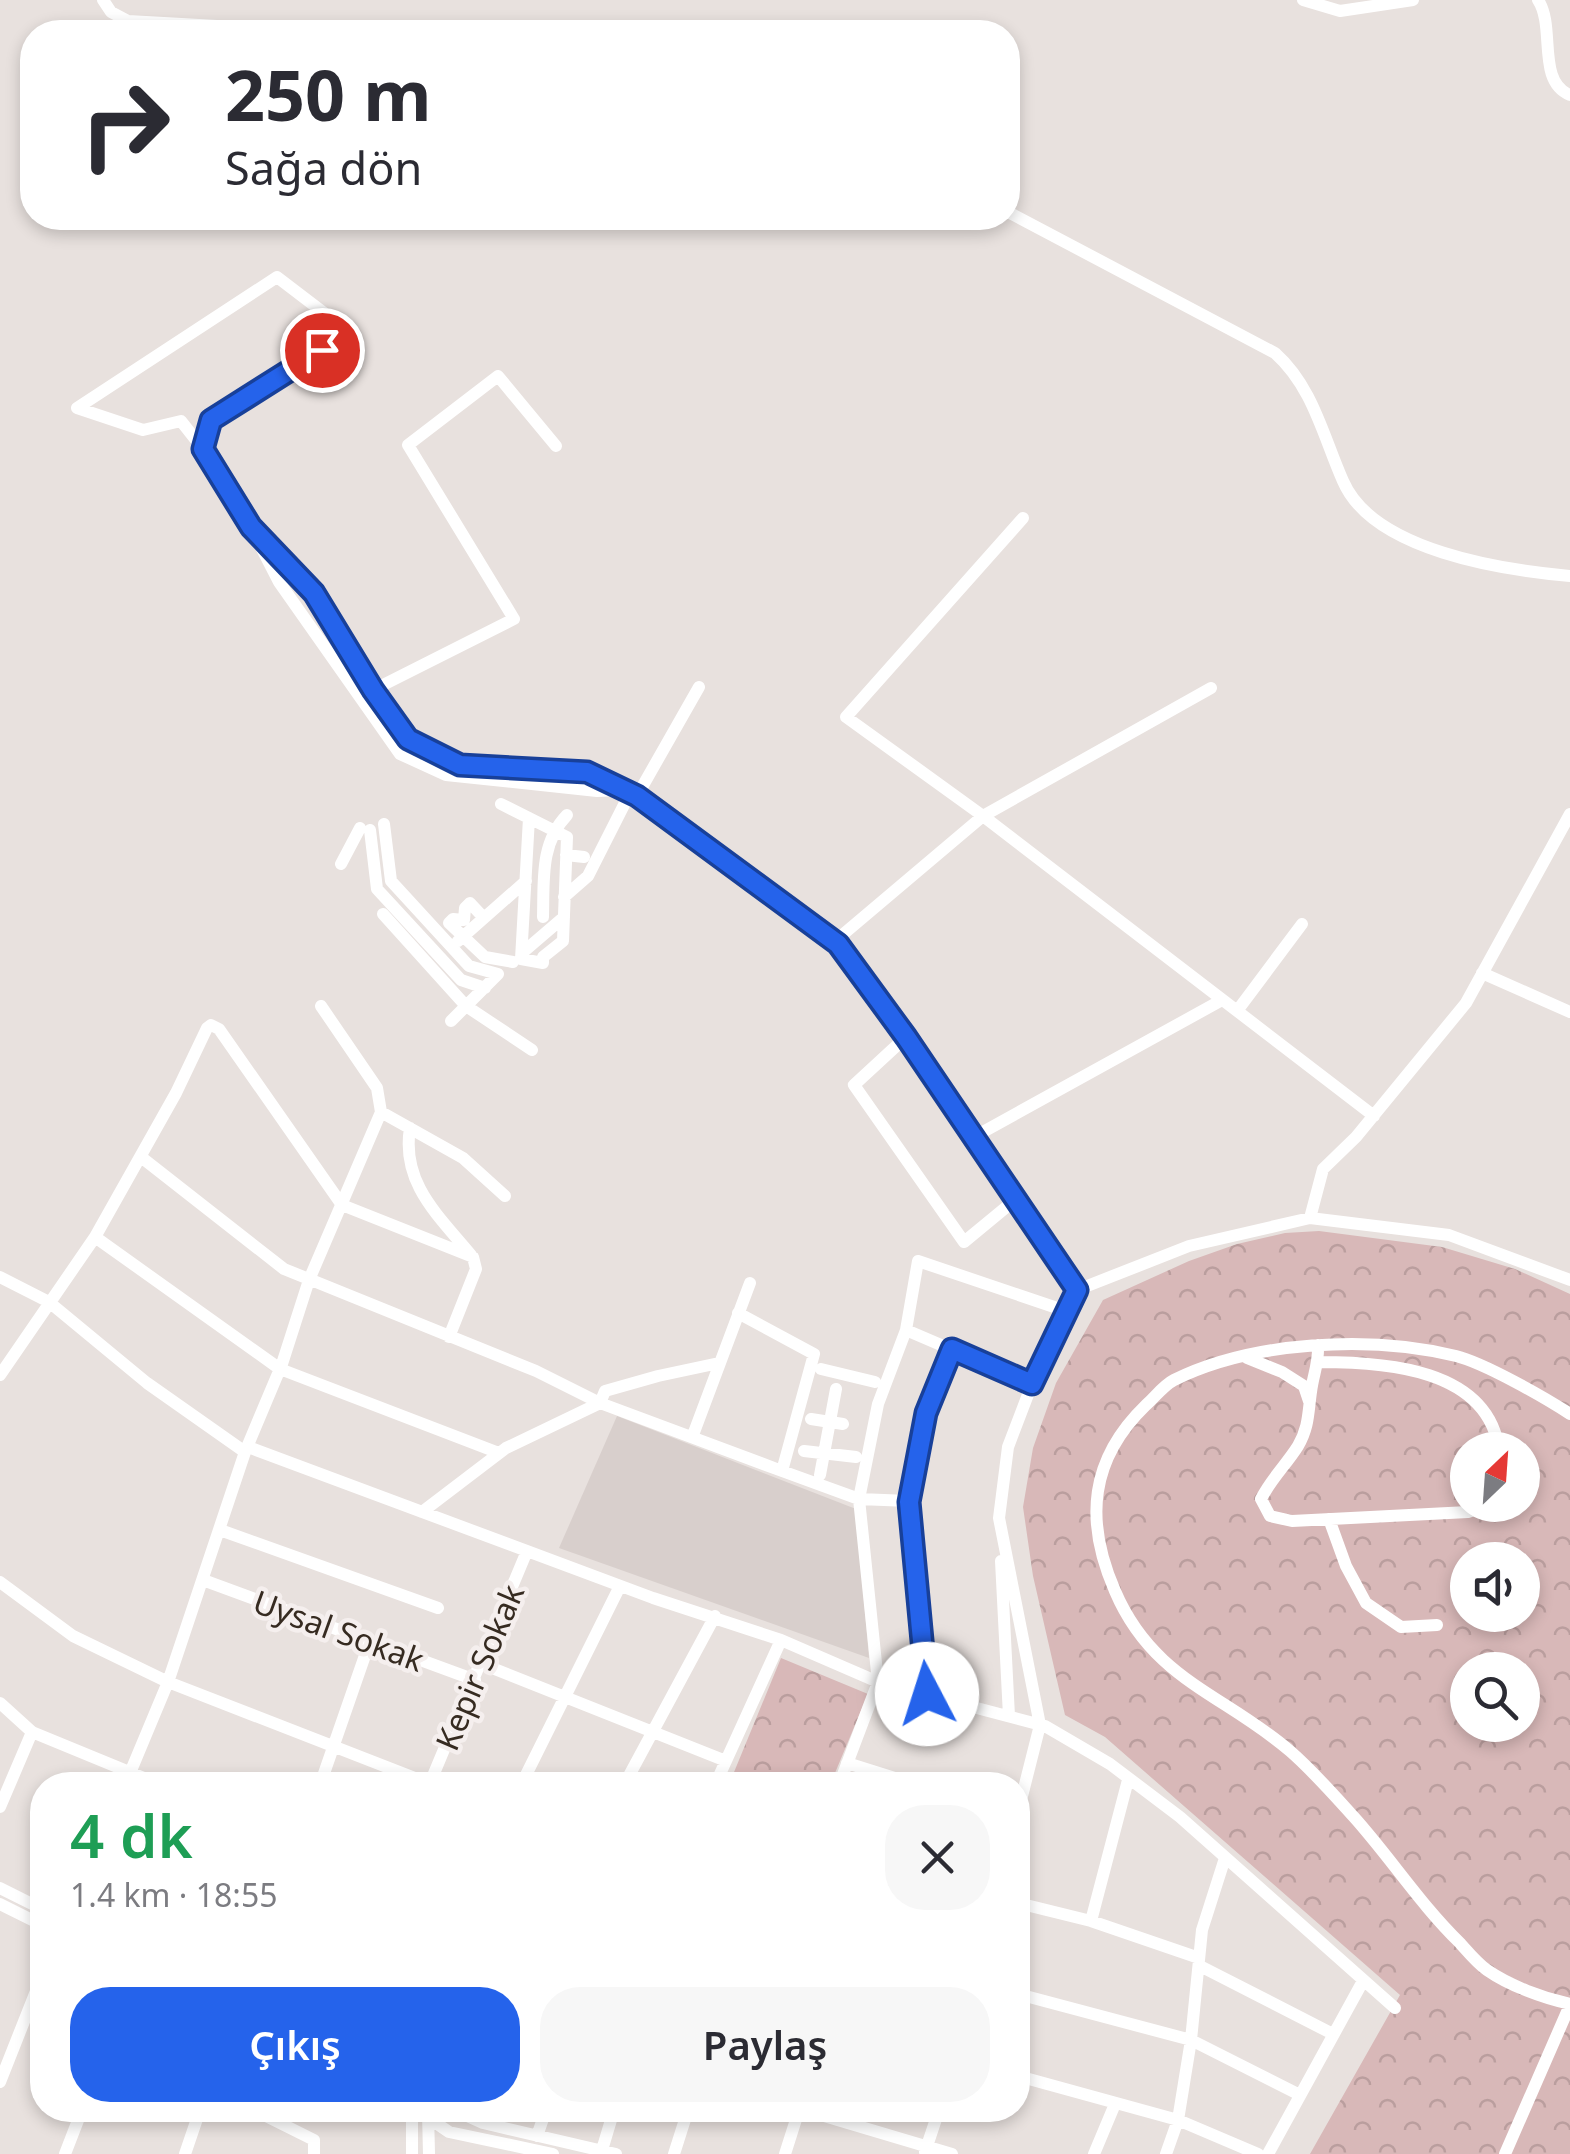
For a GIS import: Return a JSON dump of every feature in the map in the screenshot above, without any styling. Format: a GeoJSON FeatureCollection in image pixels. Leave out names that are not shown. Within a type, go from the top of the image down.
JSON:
{"type":"FeatureCollection","features":[{"type":"Feature","properties":{"kind":"street"},"geometry":{"type":"LineString","coordinates":[[103,0],[111,12],[126,20]]}},
{"type":"Feature","properties":{"kind":"street"},"geometry":{"type":"LineString","coordinates":[[1303,0],[1340,11],[1413,0]]}},
{"type":"Feature","properties":{"kind":"street"},"geometry":{"type":"LineString","coordinates":[[1538,0],[1546,15],[1552,80],[1570,95]]}},
{"type":"Feature","properties":{"kind":"street"},"geometry":{"type":"LineString","coordinates":[[1020,218],[1275,353],[1296,375],[1310,398],[1350,494],[1390,532],[1512,571],[1570,576]]}},
{"type":"Feature","properties":{"kind":"street"},"geometry":{"type":"LineString","coordinates":[[203,449],[211,420],[349,332],[277,277],[78,408],[143,430],[180,421],[203,449],[251,527],[279,582],[400,754],[446,775],[630,793]]}},
{"type":"Feature","properties":{"kind":"street"},"geometry":{"type":"LineString","coordinates":[[373,690],[514,619],[408,444],[498,376],[556,446]]}},
{"type":"Feature","properties":{"kind":"street"},"geometry":{"type":"LineString","coordinates":[[1023,518],[846,716],[984,816],[1374,1116]]}},
{"type":"Feature","properties":{"kind":"street"},"geometry":{"type":"LineString","coordinates":[[251,527],[314,593],[408,739],[460,765],[587,772],[630,793],[834,942],[906,1037],[1077,1290]]}},
{"type":"Feature","properties":{"kind":"street"},"geometry":{"type":"LineString","coordinates":[[517,958],[564,898],[588,876],[630,793],[700,688]]}},
{"type":"Feature","properties":{"kind":"street"},"geometry":{"type":"LineString","coordinates":[[834,942],[984,816],[1211,688]]}},
{"type":"Feature","properties":{"kind":"street"},"geometry":{"type":"LineString","coordinates":[[501,804],[567,836],[564,898]]}},
{"type":"Feature","properties":{"kind":"street"},"geometry":{"type":"LineString","coordinates":[[384,824],[397,878],[485,957],[543,964],[543,957],[563,941],[545,923],[544,873],[552,830],[567,814]]}},
{"type":"Feature","properties":{"kind":"street"},"geometry":{"type":"LineString","coordinates":[[1310,1218],[1323,1170],[1374,1116],[1466,1003],[1570,814]]}},
{"type":"Feature","properties":{"kind":"street"},"geometry":{"type":"LineString","coordinates":[[517,958],[529,818]]}},
{"type":"Feature","properties":{"kind":"street"},"geometry":{"type":"LineString","coordinates":[[341,864],[365,829],[380,892],[466,1006],[532,1050]]}},
{"type":"Feature","properties":{"kind":"street"},"geometry":{"type":"LineString","coordinates":[[566,856],[584,857]]}},
{"type":"Feature","properties":{"kind":"street"},"geometry":{"type":"LineString","coordinates":[[435,961],[526,880],[544,873],[566,874]]}},
{"type":"Feature","properties":{"kind":"street"},"geometry":{"type":"LineString","coordinates":[[380,892],[397,878]]}},
{"type":"Feature","properties":{"kind":"street"},"geometry":{"type":"LineString","coordinates":[[526,880],[544,889]]}},
{"type":"Feature","properties":{"kind":"street"},"geometry":{"type":"LineString","coordinates":[[451,1021],[498,974],[469,966],[462,933],[465,908],[470,903],[484,918]]}},
{"type":"Feature","properties":{"kind":"street"},"geometry":{"type":"LineString","coordinates":[[383,914],[435,961],[461,980],[484,988]]}},
{"type":"Feature","properties":{"kind":"street"},"geometry":{"type":"LineString","coordinates":[[1237,1011],[1302,924]]}},
{"type":"Feature","properties":{"kind":"street"},"geometry":{"type":"LineString","coordinates":[[1482,973],[1570,1012]]}},
{"type":"Feature","properties":{"kind":"street"},"geometry":{"type":"LineString","coordinates":[[972,1138],[1222,1000]]}},
{"type":"Feature","properties":{"kind":"street"},"geometry":{"type":"LineString","coordinates":[[131,1772],[168,1682],[246,1450],[280,1369],[309,1280],[381,1112],[376,1088],[321,1006]]}},
{"type":"Feature","properties":{"kind":"street"},"geometry":{"type":"LineString","coordinates":[[0,1375],[5,1355],[95,1236],[141,1158],[207,1028],[214,1025],[342,1205],[473,1257]]}},
{"type":"Feature","properties":{"kind":"street"},"geometry":{"type":"LineString","coordinates":[[906,1037],[854,1085],[964,1242],[1014,1200]]}},
{"type":"Feature","properties":{"kind":"street"},"geometry":{"type":"LineString","coordinates":[[381,1112],[463,1158],[504,1196]]}},
{"type":"Feature","properties":{"kind":"street"},"geometry":{"type":"LineString","coordinates":[[410,1128],[408,1160],[418,1191],[473,1257],[476,1269],[450,1338]]}},
{"type":"Feature","properties":{"kind":"street"},"geometry":{"type":"LineString","coordinates":[[141,1158],[284,1269],[536,1370],[600,1403],[859,1499],[909,1502]]}},
{"type":"Feature","properties":{"kind":"street"},"geometry":{"type":"LineString","coordinates":[[1009,1716],[999,1518],[1008,1447],[1032,1384],[1077,1290],[1189,1246],[1310,1218],[1449,1234],[1570,1280]]}},
{"type":"Feature","properties":{"kind":"street"},"geometry":{"type":"LineString","coordinates":[[95,1236],[280,1369],[498,1454]]}},
{"type":"Feature","properties":{"kind":"street"},"geometry":{"type":"LineString","coordinates":[[844,1772],[878,1682],[859,1499],[878,1404],[906,1330],[918,1261],[1066,1312]]}},
{"type":"Feature","properties":{"kind":"street"},"geometry":{"type":"LineString","coordinates":[[0,1277],[48,1302],[148,1383],[246,1450],[781,1640],[878,1682],[1040,1724],[1110,1764],[1180,1817],[1395,2008]]}},
{"type":"Feature","properties":{"kind":"street"},"geometry":{"type":"LineString","coordinates":[[693,1436],[750,1283]]}},
{"type":"Feature","properties":{"kind":"street"},"geometry":{"type":"LineString","coordinates":[[738,1314],[814,1354],[782,1470]]}},
{"type":"Feature","properties":{"kind":"street"},"geometry":{"type":"LineString","coordinates":[[906,1330],[1032,1384]]}},
{"type":"Feature","properties":{"kind":"street"},"geometry":{"type":"LineString","coordinates":[[1318,1345],[1310,1421],[1297,1448],[1271,1478],[1261,1499],[1270,1516],[1292,1521],[1450,1513]]}},
{"type":"Feature","properties":{"kind":"street"},"geometry":{"type":"LineString","coordinates":[[1505,2154],[1570,2005],[1486,1970],[1443,1927],[1354,1817],[1289,1750],[1176,1674],[1146,1642],[1116,1593],[1098,1546],[1096,1498],[1102,1465],[1131,1419],[1170,1381],[1244,1357],[1318,1345],[1379,1346],[1458,1356],[1570,1414]]}},
{"type":"Feature","properties":{"kind":"street"},"geometry":{"type":"LineString","coordinates":[[927,1694],[909,1502],[926,1413],[952,1349]]}},
{"type":"Feature","properties":{"kind":"street"},"geometry":{"type":"LineString","coordinates":[[1244,1357],[1282,1372],[1304,1386],[1310,1406]]}},
{"type":"Feature","properties":{"kind":"street"},"geometry":{"type":"LineString","coordinates":[[1319,1362],[1369,1362],[1429,1376],[1460,1389],[1482,1405],[1495,1432]]}},
{"type":"Feature","properties":{"kind":"street"},"geometry":{"type":"LineString","coordinates":[[422,1512],[498,1454],[600,1403],[605,1391],[719,1363]]}},
{"type":"Feature","properties":{"kind":"street"},"geometry":{"type":"LineString","coordinates":[[821,1369],[875,1382]]}},
{"type":"Feature","properties":{"kind":"street"},"geometry":{"type":"LineString","coordinates":[[820,1475],[824,1453],[837,1423],[836,1389]]}},
{"type":"Feature","properties":{"kind":"street"},"geometry":{"type":"LineString","coordinates":[[811,1419],[837,1423]]}},
{"type":"Feature","properties":{"kind":"street"},"geometry":{"type":"LineString","coordinates":[[804,1451],[856,1456]]}},
{"type":"Feature","properties":{"kind":"street"},"geometry":{"type":"LineString","coordinates":[[999,1518],[1040,1724],[1028,1772]]}},
{"type":"Feature","properties":{"kind":"street"},"geometry":{"type":"LineString","coordinates":[[1329,1518],[1346,1566],[1366,1603],[1402,1627],[1437,1625]]}},
{"type":"Feature","properties":{"kind":"street"},"geometry":{"type":"LineString","coordinates":[[220,1530],[438,1608]]}},
{"type":"Feature","properties":{"kind":"street","name":"Kepir Sokak"},"geometry":{"type":"LineString","coordinates":[[437,1772],[527,1551]]}},
{"type":"Feature","properties":{"kind":"street","name":"Uysal Sokak"},"geometry":{"type":"LineString","coordinates":[[203,1580],[476,1680]]}},
{"type":"Feature","properties":{"kind":"street"},"geometry":{"type":"LineString","coordinates":[[0,1582],[73,1636],[168,1682],[401,1772]]}},
{"type":"Feature","properties":{"kind":"street"},"geometry":{"type":"LineString","coordinates":[[527,1772],[620,1586]]}},
{"type":"Feature","properties":{"kind":"street"},"geometry":{"type":"LineString","coordinates":[[631,1772],[715,1616]]}},
{"type":"Feature","properties":{"kind":"street"},"geometry":{"type":"LineString","coordinates":[[721,1772],[781,1640]]}},
{"type":"Feature","properties":{"kind":"street"},"geometry":{"type":"LineString","coordinates":[[325,1772],[370,1641]]}},
{"type":"Feature","properties":{"kind":"street"},"geometry":{"type":"LineString","coordinates":[[482,1664],[726,1761]]}},
{"type":"Feature","properties":{"kind":"street"},"geometry":{"type":"LineString","coordinates":[[0,1703],[32,1732],[114,1772]]}},
{"type":"Feature","properties":{"kind":"street"},"geometry":{"type":"LineString","coordinates":[[0,1807],[32,1732]]}},
{"type":"Feature","properties":{"kind":"street"},"geometry":{"type":"LineString","coordinates":[[847,1764],[874,1772]]}},
{"type":"Feature","properties":{"kind":"street"},"geometry":{"type":"LineString","coordinates":[[1091,1922],[1128,1780]]}},
{"type":"Feature","properties":{"kind":"street"},"geometry":{"type":"LineString","coordinates":[[1172,2151],[1191,2040],[1202,1930],[1225,1858]]}},
{"type":"Feature","properties":{"kind":"street"},"geometry":{"type":"LineString","coordinates":[[0,1888],[30,1902]]}},
{"type":"Feature","properties":{"kind":"street"},"geometry":{"type":"LineString","coordinates":[[0,1904],[30,1919]]}},
{"type":"Feature","properties":{"kind":"street"},"geometry":{"type":"LineString","coordinates":[[1030,1906],[1091,1922],[1199,1962],[1334,2034]]}},
{"type":"Feature","properties":{"kind":"street"},"geometry":{"type":"LineString","coordinates":[[1268,2154],[1363,1982]]}},
{"type":"Feature","properties":{"kind":"street"},"geometry":{"type":"LineString","coordinates":[[1030,1997],[1191,2040],[1300,2094]]}},
{"type":"Feature","properties":{"kind":"street"},"geometry":{"type":"LineString","coordinates":[[0,2082],[30,2023]]}},
{"type":"Feature","properties":{"kind":"street"},"geometry":{"type":"LineString","coordinates":[[1030,2079],[1178,2120],[1258,2154]]}},
{"type":"Feature","properties":{"kind":"street"},"geometry":{"type":"LineString","coordinates":[[1094,2154],[1115,2104]]}},
{"type":"Feature","properties":{"kind":"street"},"geometry":{"type":"LineString","coordinates":[[65,2154],[77,2122]]}},
{"type":"Feature","properties":{"kind":"street"},"geometry":{"type":"LineString","coordinates":[[185,2154],[196,2122]]}},
{"type":"Feature","properties":{"kind":"street"},"geometry":{"type":"LineString","coordinates":[[278,2122],[314,2140],[314,2154]]}},
{"type":"Feature","properties":{"kind":"street"},"geometry":{"type":"LineString","coordinates":[[412,2154],[419,2122]]}},
{"type":"Feature","properties":{"kind":"street"},"geometry":{"type":"LineString","coordinates":[[423,2122],[428,2154]]}},
{"type":"Feature","properties":{"kind":"street"},"geometry":{"type":"LineString","coordinates":[[435,2122],[449,2132],[552,2154]]}},
{"type":"Feature","properties":{"kind":"street"},"geometry":{"type":"LineString","coordinates":[[480,2122],[616,2154]]}},
{"type":"Feature","properties":{"kind":"street"},"geometry":{"type":"LineString","coordinates":[[537,2136],[542,2122]]}},
{"type":"Feature","properties":{"kind":"street"},"geometry":{"type":"LineString","coordinates":[[602,2150],[610,2122]]}},
{"type":"Feature","properties":{"kind":"street"},"geometry":{"type":"LineString","coordinates":[[674,2154],[684,2122]]}},
{"type":"Feature","properties":{"kind":"street"},"geometry":{"type":"LineString","coordinates":[[785,2154],[797,2122]]}},
{"type":"Feature","properties":{"kind":"street"},"geometry":{"type":"LineString","coordinates":[[839,2122],[925,2150],[952,2154]]}},
{"type":"Feature","properties":{"kind":"street"},"geometry":{"type":"LineString","coordinates":[[925,2150],[935,2122]]}},
{"type":"Feature","properties":{"kind":"shaded area"},"geometry":{"type":"Polygon","coordinates":[[[617,1416],[856,1509],[869,1658],[559,1548],[617,1416]]]}},
{"type":"Feature","properties":{"kind":"green space"},"geometry":{"type":"Polygon","coordinates":[[[1319,1231],[1442,1247],[1515,1269],[1570,1294],[1570,2154],[1310,2154],[1400,1995],[1105,1737],[1065,1715],[1033,1576],[1023,1507],[1033,1448],[1056,1383],[1103,1300],[1237,1244],[1285,1233],[1319,1231]]]}},
{"type":"Feature","properties":{"kind":"green space"},"geometry":{"type":"Polygon","coordinates":[[[781,1658],[868,1694],[835,1772],[734,1772],[781,1658]]]}},
{"type":"Feature","properties":{"kind":"route"},"geometry":{"type":"LineString","coordinates":[[322,350],[211,420],[203,449],[251,527],[314,593],[408,739],[460,765],[587,772],[637,796],[838,944],[906,1037],[1077,1290],[1032,1384],[952,1349],[926,1413],[909,1502],[927,1694]]}}]}
